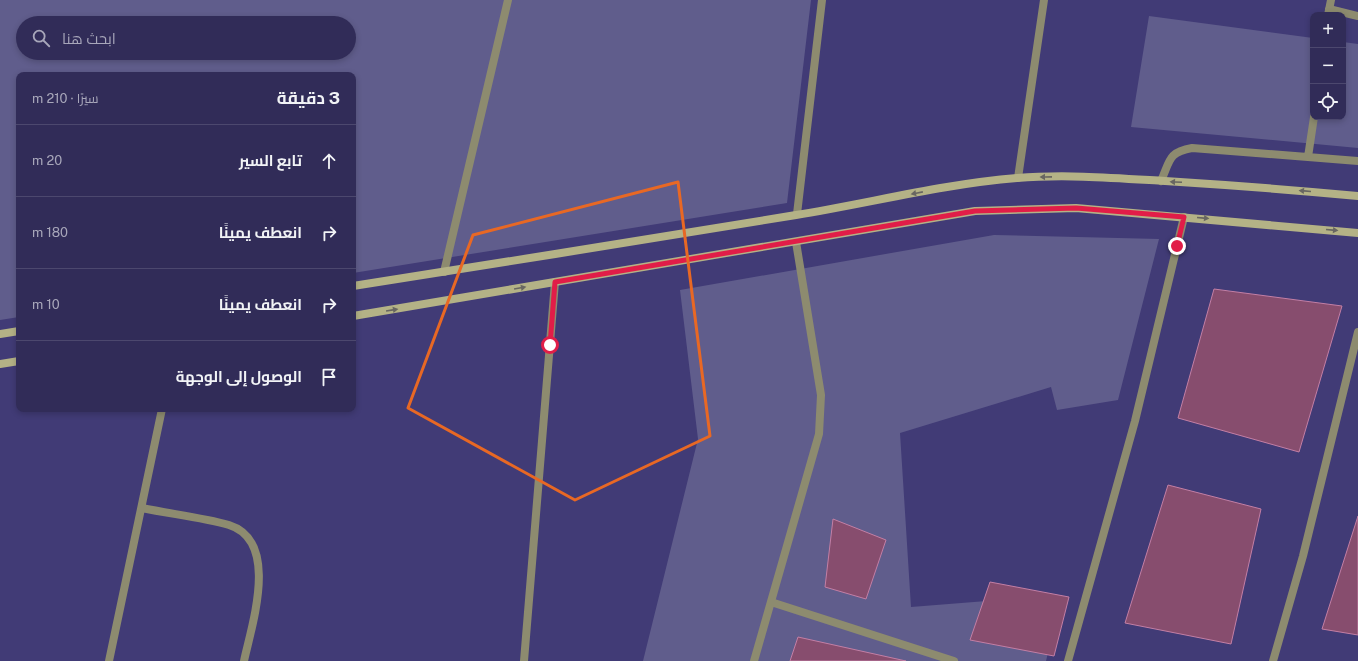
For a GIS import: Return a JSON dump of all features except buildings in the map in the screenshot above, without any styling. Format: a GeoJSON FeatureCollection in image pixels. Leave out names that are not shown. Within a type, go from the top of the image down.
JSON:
{"type":"FeatureCollection","features":[{"type":"Feature","properties":{"kind":"main road"},"geometry":{"type":"LineString","coordinates":[[356,286],[797,214],[950,186],[1018,178],[1093,177],[1263,187],[1358,196]]}},
{"type":"Feature","properties":{"kind":"main road"},"geometry":{"type":"LineString","coordinates":[[356,315],[982,210],[1076,208],[1358,233]]}},
{"type":"Feature","properties":{"kind":"main road"},"geometry":{"type":"LineString","coordinates":[[0,334],[16,331]]}},
{"type":"Feature","properties":{"kind":"main road"},"geometry":{"type":"LineString","coordinates":[[0,364],[16,361]]}},
{"type":"Feature","properties":{"kind":"street"},"geometry":{"type":"LineString","coordinates":[[444,272],[508,0]]}},
{"type":"Feature","properties":{"kind":"street"},"geometry":{"type":"LineString","coordinates":[[797,214],[822,0]]}},
{"type":"Feature","properties":{"kind":"street"},"geometry":{"type":"LineString","coordinates":[[1018,178],[1044,0]]}},
{"type":"Feature","properties":{"kind":"street"},"geometry":{"type":"LineString","coordinates":[[1329,12],[1331,0]]}},
{"type":"Feature","properties":{"kind":"street"},"geometry":{"type":"LineString","coordinates":[[1346,14],[1358,16]]}},
{"type":"Feature","properties":{"kind":"street"},"geometry":{"type":"LineString","coordinates":[[1308,157],[1314,120]]}},
{"type":"Feature","properties":{"kind":"street"},"geometry":{"type":"LineString","coordinates":[[1160,181],[1172,155],[1181,150],[1192,148],[1358,161]]}},
{"type":"Feature","properties":{"kind":"street"},"geometry":{"type":"LineString","coordinates":[[1068,661],[1135,421],[1184,217]]}},
{"type":"Feature","properties":{"kind":"street"},"geometry":{"type":"LineString","coordinates":[[754,661],[819,434],[821,395],[796,242]]}},
{"type":"Feature","properties":{"kind":"street"},"geometry":{"type":"LineString","coordinates":[[524,661],[555,282]]}},
{"type":"Feature","properties":{"kind":"street"},"geometry":{"type":"LineString","coordinates":[[1274,661],[1303,556],[1358,332]]}},
{"type":"Feature","properties":{"kind":"street"},"geometry":{"type":"LineString","coordinates":[[109,661],[161,412]]}},
{"type":"Feature","properties":{"kind":"street"},"geometry":{"type":"LineString","coordinates":[[142,508],[230,525],[246,534],[256,551],[259,565],[255,608],[244,661]]}},
{"type":"Feature","properties":{"kind":"street"},"geometry":{"type":"LineString","coordinates":[[771,602],[954,661]]}},
{"type":"Feature","properties":{"kind":"highlighted area"},"geometry":{"type":"Polygon","coordinates":[[[678,182],[710,436],[575,500],[408,408],[473,235],[678,182]]]}},
{"type":"Feature","properties":{"kind":"shaded area"},"geometry":{"type":"Polygon","coordinates":[[[0,0],[811,0],[787,203],[356,273],[356,72],[16,72],[16,317],[0,320],[0,0]]]}},
{"type":"Feature","properties":{"kind":"shaded area"},"geometry":{"type":"Polygon","coordinates":[[[1149,16],[1310,38],[1310,120],[1346,120],[1346,42],[1358,44],[1358,148],[1131,127],[1149,16]]]}},
{"type":"Feature","properties":{"kind":"shaded area"},"geometry":{"type":"Polygon","coordinates":[[[994,235],[1159,239],[1118,400],[1057,410],[1051,387],[900,433],[911,607],[1062,595],[1046,661],[643,661],[698,439],[680,290],[994,235]]]}},
{"type":"Feature","properties":{"kind":"route"},"geometry":{"type":"LineString","coordinates":[[550,345],[555,282],[975,211],[1018,208],[1076,208],[1184,217],[1177,246]]}}]}
